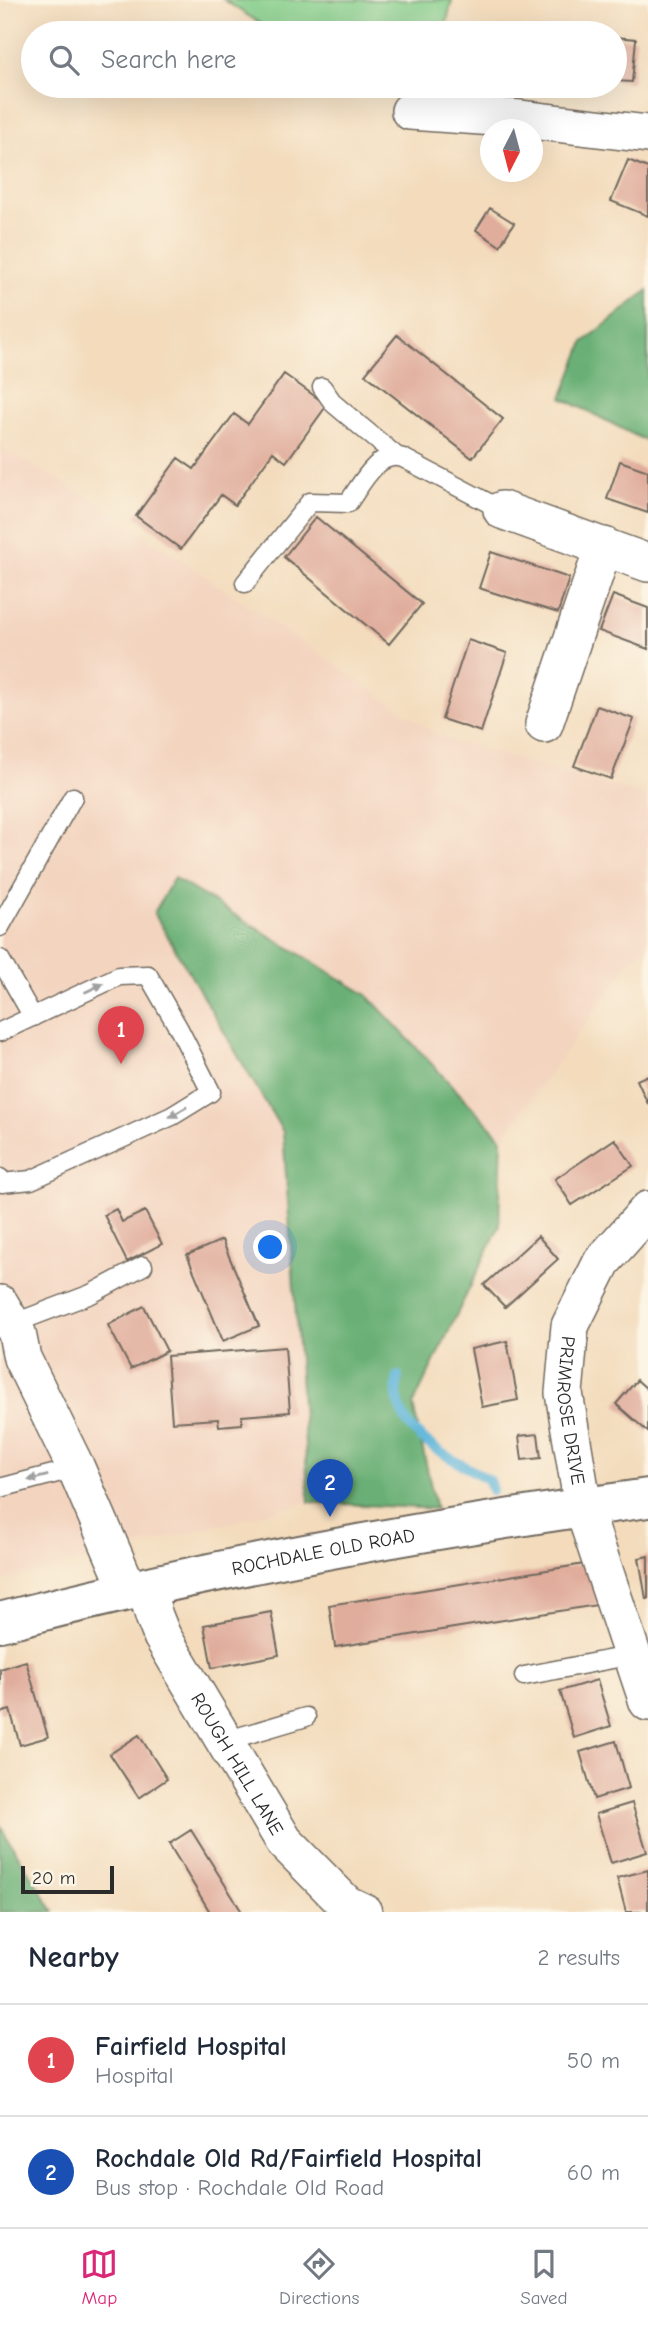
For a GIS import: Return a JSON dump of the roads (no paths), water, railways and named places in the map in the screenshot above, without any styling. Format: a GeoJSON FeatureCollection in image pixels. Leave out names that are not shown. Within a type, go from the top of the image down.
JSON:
{"type":"FeatureCollection","features":[{"type":"Feature","properties":{"kind":"main road","name":"ROCHDALE OLD ROAD"},"geometry":{"type":"LineString","coordinates":[[0,1622],[138,1589],[357,1545],[648,1498]]}},
{"type":"Feature","properties":{"kind":"street"},"geometry":{"type":"LineString","coordinates":[[410,111],[521,119],[648,134]]}},
{"type":"Feature","properties":{"kind":"street"},"geometry":{"type":"LineString","coordinates":[[502,510],[648,563]]}},
{"type":"Feature","properties":{"kind":"street"},"geometry":{"type":"LineString","coordinates":[[544,724],[604,546]]}},
{"type":"Feature","properties":{"kind":"street","name":"PRIMROSE DRIVE"},"geometry":{"type":"LineString","coordinates":[[648,1210],[602,1262],[570,1326],[564,1394],[583,1507],[640,1654],[648,1702]]}},
{"type":"Feature","properties":{"kind":"street","name":"ROUGH HILL LANE"},"geometry":{"type":"LineString","coordinates":[[9,1331],[157,1626],[284,1841],[346,1904],[363,1912]]}},
{"type":"Feature","properties":{"kind":"lane"},"geometry":{"type":"LineString","coordinates":[[322,387],[334,404],[395,456],[502,510]]}},
{"type":"Feature","properties":{"kind":"lane"},"geometry":{"type":"LineString","coordinates":[[245,583],[310,502],[348,503],[377,464],[386,457],[395,456]]}},
{"type":"Feature","properties":{"kind":"lane"},"geometry":{"type":"LineString","coordinates":[[0,926],[73,797]]}},
{"type":"Feature","properties":{"kind":"lane"},"geometry":{"type":"LineString","coordinates":[[0,959],[33,1017]]}},
{"type":"Feature","properties":{"kind":"lane"},"geometry":{"type":"LineString","coordinates":[[0,1032],[119,976],[148,975],[211,1092],[172,1116],[31,1180],[2,1182],[0,1178]]}},
{"type":"Feature","properties":{"kind":"lane"},"geometry":{"type":"LineString","coordinates":[[9,1331],[91,1294],[143,1266]]}},
{"type":"Feature","properties":{"kind":"lane"},"geometry":{"type":"LineString","coordinates":[[0,1488],[76,1468]]}},
{"type":"Feature","properties":{"kind":"lane"},"geometry":{"type":"LineString","coordinates":[[524,1676],[640,1654]]}},
{"type":"Feature","properties":{"kind":"lane"},"geometry":{"type":"LineString","coordinates":[[225,1741],[306,1717]]}},
{"type":"Feature","properties":{"kind":"waterway"},"geometry":{"type":"LineString","coordinates":[[398,1376],[397,1396],[402,1413],[411,1428],[440,1452],[489,1480],[492,1490]]}},
{"type":"Feature","properties":{"kind":"place","name":"Fairfield Hospital"},"geometry":{"type":"Point","coordinates":[121,1064]}},
{"type":"Feature","properties":{"kind":"place","name":"Rochdale Old Rd/Fairfield Hospital"},"geometry":{"type":"Point","coordinates":[330,1517]}}]}
